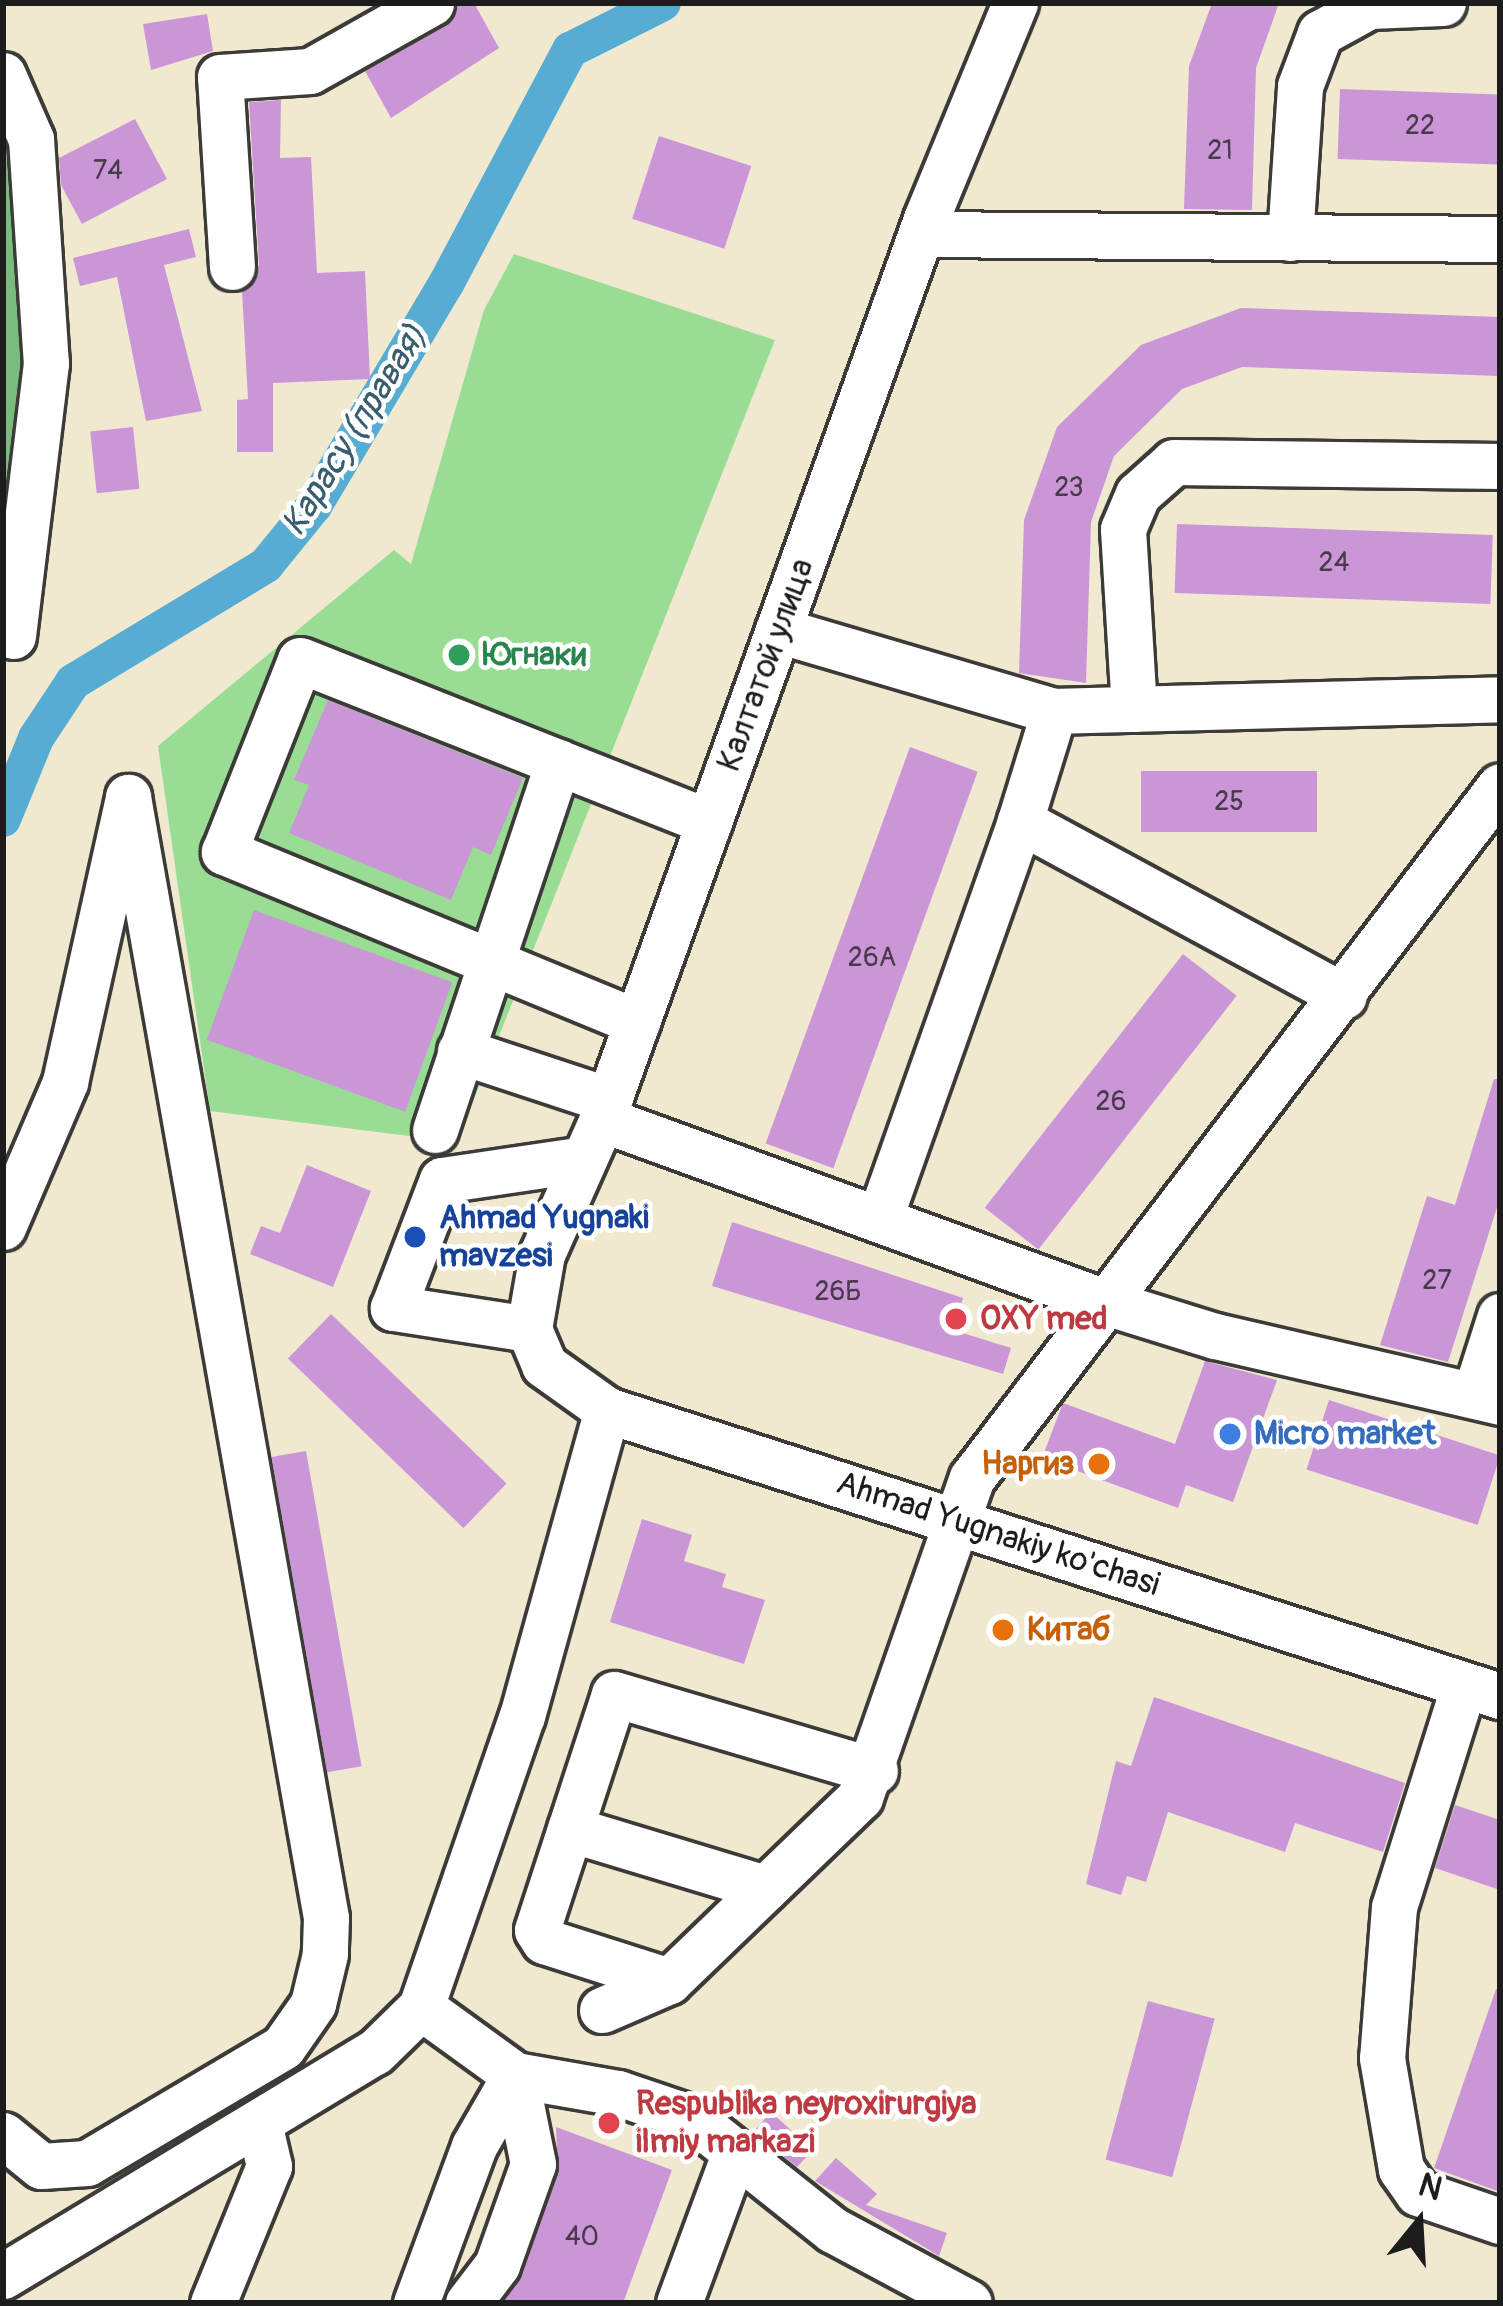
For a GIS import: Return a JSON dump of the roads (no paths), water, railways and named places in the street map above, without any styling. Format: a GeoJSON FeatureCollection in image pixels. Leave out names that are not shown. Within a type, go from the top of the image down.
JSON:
{"type":"FeatureCollection","features":[{"type":"Feature","properties":{"kind":"street"},"geometry":{"type":"LineString","coordinates":[[232,267],[220,77],[310,71],[431,3]]}},
{"type":"Feature","properties":{"kind":"street","name":"Калтатой улица"},"geometry":{"type":"LineString","coordinates":[[529,1329],[542,1254],[578,1160],[605,1109],[921,234],[1015,3]]}},
{"type":"Feature","properties":{"kind":"street"},"geometry":{"type":"LineString","coordinates":[[1290,238],[1300,86],[1320,33],[1369,6],[1443,3]]}},
{"type":"Feature","properties":{"kind":"street"},"geometry":{"type":"LineString","coordinates":[[3,75],[31,139],[46,364],[13,636]]}},
{"type":"Feature","properties":{"kind":"street"},"geometry":{"type":"LineString","coordinates":[[921,234],[1500,239]]}},
{"type":"Feature","properties":{"kind":"street"},"geometry":{"type":"LineString","coordinates":[[1134,709],[1123,529],[1138,494],[1174,462],[1500,466]]}},
{"type":"Feature","properties":{"kind":"street"},"geometry":{"type":"LineString","coordinates":[[778,630],[1054,711],[1500,699]]}},
{"type":"Feature","properties":{"kind":"street"},"geometry":{"type":"LineString","coordinates":[[637,1022],[224,852],[300,660],[709,822]]}},
{"type":"Feature","properties":{"kind":"street"},"geometry":{"type":"LineString","coordinates":[[880,1217],[1054,711]]}},
{"type":"Feature","properties":{"kind":"street"},"geometry":{"type":"LineString","coordinates":[[435,1130],[558,762]]}},
{"type":"Feature","properties":{"kind":"street"},"geometry":{"type":"LineString","coordinates":[[602,2010],[669,1981],[764,1888],[833,1829],[875,1771],[972,1478],[1500,786]]}},
{"type":"Feature","properties":{"kind":"street"},"geometry":{"type":"LineString","coordinates":[[3,1227],[65,1082],[128,797],[327,1935],[313,2004],[283,2047],[72,2169],[28,2159],[3,2135]]}},
{"type":"Feature","properties":{"kind":"street"},"geometry":{"type":"LineString","coordinates":[[1020,820],[1344,996]]}},
{"type":"Feature","properties":{"kind":"street"},"geometry":{"type":"LineString","coordinates":[[460,1051],[1105,1302],[1215,1336],[1487,1398],[1500,1316]]}},
{"type":"Feature","properties":{"kind":"street"},"geometry":{"type":"LineString","coordinates":[[529,1329],[393,1308],[442,1180],[578,1160]]}},
{"type":"Feature","properties":{"kind":"street","name":"Ahmad Yugnakiy ko'chasi"},"geometry":{"type":"LineString","coordinates":[[529,1329],[544,1365],[607,1410],[1482,1690]]}},
{"type":"Feature","properties":{"kind":"street"},"geometry":{"type":"LineString","coordinates":[[3,2276],[375,2052],[422,2006],[522,1716],[607,1410]]}},
{"type":"Feature","properties":{"kind":"street"},"geometry":{"type":"LineString","coordinates":[[1482,1690],[1394,1907],[1382,2058],[1401,2169],[1418,2194],[1500,2221]]}},
{"type":"Feature","properties":{"kind":"street"},"geometry":{"type":"LineString","coordinates":[[669,1981],[538,1936],[614,1694],[875,1771]]}},
{"type":"Feature","properties":{"kind":"street"},"geometry":{"type":"LineString","coordinates":[[570,1829],[764,1888]]}},
{"type":"Feature","properties":{"kind":"street"},"geometry":{"type":"LineString","coordinates":[[422,2006],[515,2075],[618,2093],[692,2118],[833,2230],[969,2303]]}},
{"type":"Feature","properties":{"kind":"street"},"geometry":{"type":"LineString","coordinates":[[416,2303],[474,2146],[515,2075]]}},
{"type":"Feature","properties":{"kind":"street"},"geometry":{"type":"LineString","coordinates":[[468,2303],[497,2265],[533,2164],[515,2075]]}},
{"type":"Feature","properties":{"kind":"street"},"geometry":{"type":"LineString","coordinates":[[213,2303],[269,2166],[259,2122]]}},
{"type":"Feature","properties":{"kind":"street"},"geometry":{"type":"LineString","coordinates":[[679,2303],[735,2152]]}},
{"type":"Feature","properties":{"kind":"waterway","name":"Карасу (правая)"},"geometry":{"type":"LineString","coordinates":[[3,819],[36,738],[73,682],[266,565],[314,506],[446,284],[570,50],[663,3]]}},
{"type":"Feature","properties":{"kind":"place","name":"Югнаки"},"geometry":{"type":"Point","coordinates":[459,655]}},
{"type":"Feature","properties":{"kind":"place","name":"Ahmad Yugnaki mavzesi"},"geometry":{"type":"Point","coordinates":[415,1237]}},
{"type":"Feature","properties":{"kind":"place","name":"OXY med"},"geometry":{"type":"Point","coordinates":[956,1319]}},
{"type":"Feature","properties":{"kind":"place","name":"Micro market"},"geometry":{"type":"Point","coordinates":[1230,1434]}},
{"type":"Feature","properties":{"kind":"place","name":"Наргиз"},"geometry":{"type":"Point","coordinates":[1099,1464]}},
{"type":"Feature","properties":{"kind":"place","name":"Китаб"},"geometry":{"type":"Point","coordinates":[1003,1630]}},
{"type":"Feature","properties":{"kind":"place","name":"Respublika neyroxirurgiya ilmiy markazi"},"geometry":{"type":"Point","coordinates":[609,2123]}}]}
